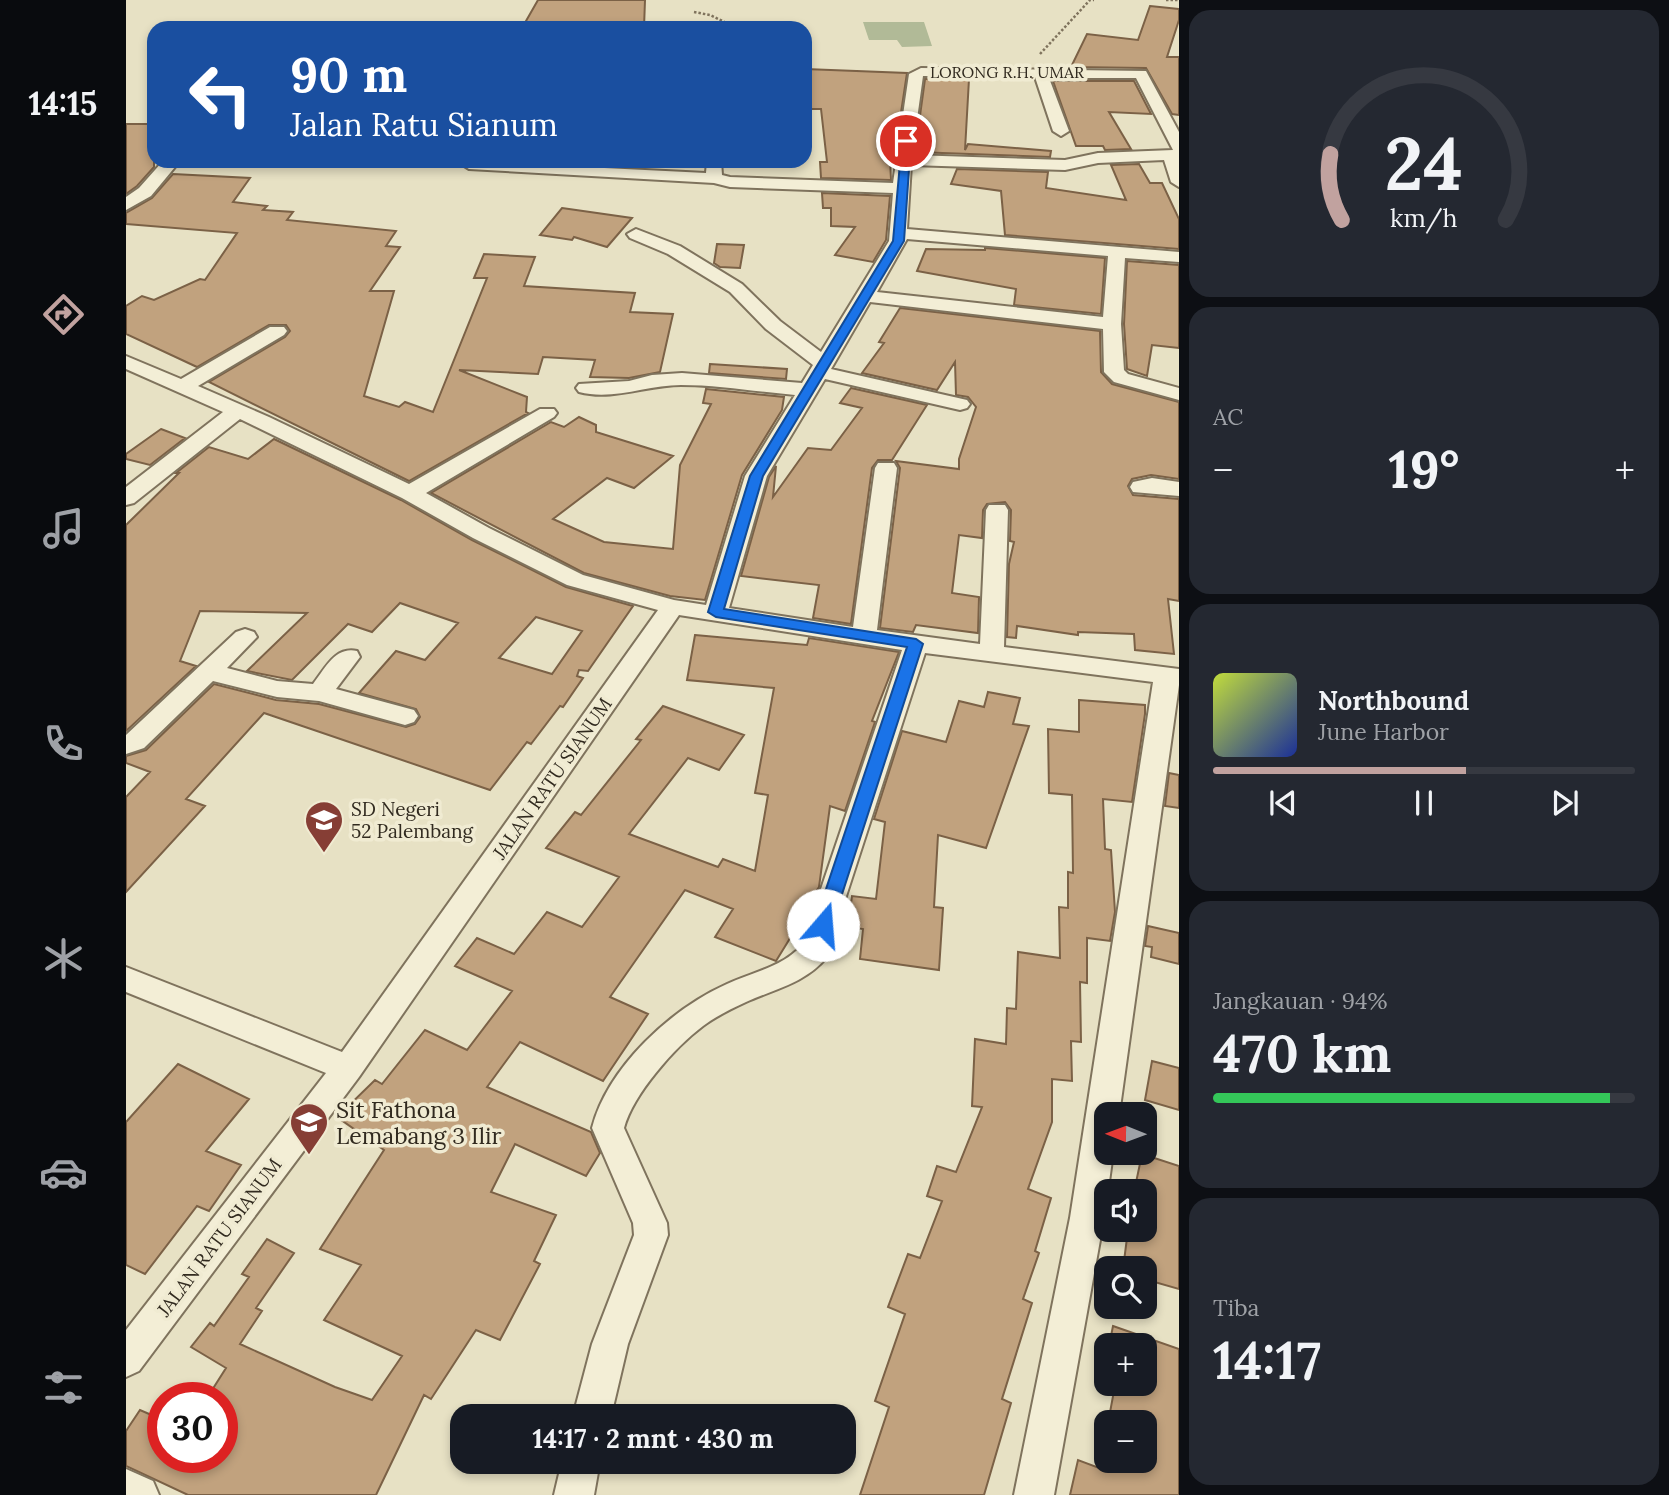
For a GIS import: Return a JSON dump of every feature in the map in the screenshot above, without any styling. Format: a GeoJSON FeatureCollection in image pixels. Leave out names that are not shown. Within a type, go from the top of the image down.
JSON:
{"type":"FeatureCollection","features":[{"type":"Feature","properties":{"kind":"street"},"geometry":{"type":"LineString","coordinates":[[1040,72],[1061,131]]}},
{"type":"Feature","properties":{"kind":"street","name":"LORONG R.H. UMAR"},"geometry":{"type":"LineString","coordinates":[[716,612],[756,476],[898,241],[903,160],[917,73],[1141,74],[1176,152]]}},
{"type":"Feature","properties":{"kind":"street"},"geometry":{"type":"LineString","coordinates":[[903,160],[1065,165],[1098,158],[1176,152],[1179,182]]}},
{"type":"Feature","properties":{"kind":"street"},"geometry":{"type":"LineString","coordinates":[[126,205],[145,192],[166,168]]}},
{"type":"Feature","properties":{"kind":"street"},"geometry":{"type":"LineString","coordinates":[[671,168],[714,169],[768,185],[901,188]]}},
{"type":"Feature","properties":{"kind":"street"},"geometry":{"type":"LineString","coordinates":[[899,233],[1179,257]]}},
{"type":"Feature","properties":{"kind":"street"},"geometry":{"type":"LineString","coordinates":[[636,234],[674,250],[736,288],[818,375]]}},
{"type":"Feature","properties":{"kind":"street"},"geometry":{"type":"LineString","coordinates":[[1117,252],[1112,324],[1116,376],[1179,394]]}},
{"type":"Feature","properties":{"kind":"street"},"geometry":{"type":"LineString","coordinates":[[866,296],[1112,324]]}},
{"type":"Feature","properties":{"kind":"street"},"geometry":{"type":"LineString","coordinates":[[181,387],[277,331]]}},
{"type":"Feature","properties":{"kind":"street"},"geometry":{"type":"LineString","coordinates":[[126,362],[410,493],[481,533],[575,580],[673,607],[916,644],[1173,676],[1087,1218],[1034,1495]]}},
{"type":"Feature","properties":{"kind":"street"},"geometry":{"type":"LineString","coordinates":[[586,388],[629,387],[652,381],[681,379],[818,375],[960,404]]}},
{"type":"Feature","properties":{"kind":"street"},"geometry":{"type":"LineString","coordinates":[[126,498],[237,411]]}},
{"type":"Feature","properties":{"kind":"street"},"geometry":{"type":"LineString","coordinates":[[410,493],[547,413]]}},
{"type":"Feature","properties":{"kind":"street"},"geometry":{"type":"LineString","coordinates":[[864,636],[886,468]]}},
{"type":"Feature","properties":{"kind":"street"},"geometry":{"type":"LineString","coordinates":[[1141,487],[1152,485],[1179,489]]}},
{"type":"Feature","properties":{"kind":"street"},"geometry":{"type":"LineString","coordinates":[[992,653],[997,510]]}},
{"type":"Feature","properties":{"kind":"street","name":"JALAN RATU SIANUM"},"geometry":{"type":"LineString","coordinates":[[126,1359],[348,1068],[673,607]]}},
{"type":"Feature","properties":{"kind":"street"},"geometry":{"type":"LineString","coordinates":[[126,745],[135,742],[245,637]]}},
{"type":"Feature","properties":{"kind":"street"},"geometry":{"type":"LineString","coordinates":[[595,1404],[610,1344],[651,1235],[649,1223],[608,1128],[611,1112],[650,1058],[699,1012],[792,971],[804,963],[815,950],[916,644]]}},
{"type":"Feature","properties":{"kind":"street"},"geometry":{"type":"LineString","coordinates":[[319,693],[348,657]]}},
{"type":"Feature","properties":{"kind":"street"},"geometry":{"type":"LineString","coordinates":[[208,672],[277,689],[319,693],[405,716]]}},
{"type":"Feature","properties":{"kind":"street"},"geometry":{"type":"LineString","coordinates":[[126,979],[348,1068]]}},
{"type":"Feature","properties":{"kind":"street"},"geometry":{"type":"LineString","coordinates":[[574,1495],[578,1474]]}},
{"type":"Feature","properties":{"kind":"street"},"geometry":{"type":"LineString","coordinates":[[126,1489],[139,1495]]}},
{"type":"Feature","properties":{"kind":"path"},"geometry":{"type":"LineString","coordinates":[[1022,72],[1090,0],[1094,0]]}},
{"type":"Feature","properties":{"kind":"path"},"geometry":{"type":"LineString","coordinates":[[1166,0],[1179,0]]}},
{"type":"Feature","properties":{"kind":"path"},"geometry":{"type":"LineString","coordinates":[[694,12],[722,21]]}},
{"type":"Feature","properties":{"kind":"green space"},"geometry":{"type":"Polygon","coordinates":[[[863,22],[924,22],[932,46],[902,47],[897,40],[869,40],[863,22]]]}},
{"type":"Feature","properties":{"kind":"building"},"geometry":{"type":"Polygon","coordinates":[[[538,0],[645,0],[644,21],[526,21],[538,0]]]}},
{"type":"Feature","properties":{"kind":"building"},"geometry":{"type":"Polygon","coordinates":[[[1150,6],[1179,9],[1179,20],[1167,57],[1179,57],[1179,115],[1172,114],[1146,68],[1071,67],[1087,34],[1138,40],[1150,6]]]}},
{"type":"Feature","properties":{"kind":"building"},"geometry":{"type":"Polygon","coordinates":[[[812,69],[907,73],[894,159],[890,159],[891,180],[821,178],[820,162],[827,162],[821,109],[812,109],[812,69]]]}},
{"type":"Feature","properties":{"kind":"building"},"geometry":{"type":"Polygon","coordinates":[[[925,79],[969,79],[965,150],[968,144],[1051,151],[1050,157],[915,152],[925,79]]]}},
{"type":"Feature","properties":{"kind":"building"},"geometry":{"type":"Polygon","coordinates":[[[1053,81],[1134,81],[1151,114],[1109,112],[1131,149],[1105,150],[1103,146],[1076,146],[1053,81]]]}},
{"type":"Feature","properties":{"kind":"building"},"geometry":{"type":"Polygon","coordinates":[[[126,124],[147,124],[147,168],[153,168],[126,194],[126,124]]]}},
{"type":"Feature","properties":{"kind":"building"},"geometry":{"type":"Polygon","coordinates":[[[1139,164],[1150,183],[1162,183],[1179,219],[1179,249],[1005,235],[1001,191],[951,184],[957,169],[1048,172],[1046,188],[1126,200],[1111,165],[1139,164]]]}},
{"type":"Feature","properties":{"kind":"building"},"geometry":{"type":"Polygon","coordinates":[[[173,174],[250,178],[233,202],[267,206],[263,210],[293,212],[287,220],[396,231],[386,246],[400,247],[370,291],[394,291],[364,396],[399,407],[405,402],[433,412],[487,278],[474,278],[484,254],[535,257],[524,286],[635,293],[630,312],[673,314],[660,372],[629,378],[590,377],[595,360],[543,357],[538,374],[459,370],[527,397],[528,413],[409,481],[209,382],[285,337],[290,331],[286,325],[269,325],[197,367],[126,334],[126,306],[142,296],[154,300],[200,279],[205,280],[237,233],[126,224],[126,213],[152,198],[173,174]]]}},
{"type":"Feature","properties":{"kind":"building"},"geometry":{"type":"Polygon","coordinates":[[[822,193],[890,196],[886,240],[873,262],[835,255],[855,227],[831,226],[831,208],[823,208],[822,193]]]}},
{"type":"Feature","properties":{"kind":"building"},"geometry":{"type":"Polygon","coordinates":[[[562,208],[632,218],[607,247],[574,237],[572,240],[540,235],[562,208]]]}},
{"type":"Feature","properties":{"kind":"building"},"geometry":{"type":"Polygon","coordinates":[[[717,244],[744,245],[740,268],[720,267],[714,263],[717,244]]]}},
{"type":"Feature","properties":{"kind":"building"},"geometry":{"type":"Polygon","coordinates":[[[985,248],[1105,258],[1101,314],[1014,305],[1016,289],[917,271],[926,249],[985,248]]]}},
{"type":"Feature","properties":{"kind":"building"},"geometry":{"type":"Polygon","coordinates":[[[1127,261],[1179,265],[1179,348],[1152,345],[1147,376],[1127,369],[1124,324],[1127,261]]]}},
{"type":"Feature","properties":{"kind":"building"},"geometry":{"type":"Polygon","coordinates":[[[900,308],[1100,331],[1101,372],[1112,384],[1179,402],[1179,479],[1151,475],[1132,479],[1128,486],[1133,495],[1179,499],[1179,601],[1168,599],[1174,654],[1135,650],[1134,634],[1078,632],[1078,635],[1017,626],[1016,638],[1007,637],[1009,564],[1014,542],[1010,541],[1011,510],[1005,502],[987,504],[983,510],[982,538],[959,535],[952,593],[979,597],[978,633],[916,625],[913,632],[880,628],[900,468],[896,461],[959,469],[959,459],[976,407],[968,397],[956,395],[955,362],[937,390],[862,373],[884,343],[879,342],[900,308]]]}},
{"type":"Feature","properties":{"kind":"building"},"geometry":{"type":"Polygon","coordinates":[[[710,364],[787,369],[786,379],[709,373],[710,364]]]}},
{"type":"Feature","properties":{"kind":"building"},"geometry":{"type":"Polygon","coordinates":[[[851,388],[927,405],[892,460],[878,460],[872,468],[851,624],[813,618],[819,585],[741,576],[769,477],[776,466],[773,497],[808,448],[831,450],[862,408],[840,403],[851,388]]]}},
{"type":"Feature","properties":{"kind":"building"},"geometry":{"type":"Polygon","coordinates":[[[706,389],[784,397],[782,410],[742,475],[705,600],[670,596],[584,573],[431,493],[551,422],[564,427],[579,417],[596,425],[596,432],[673,456],[634,488],[607,478],[553,519],[604,542],[673,549],[680,465],[711,404],[703,403],[706,389]]]}},
{"type":"Feature","properties":{"kind":"building"},"geometry":{"type":"Polygon","coordinates":[[[161,429],[185,438],[150,465],[126,459],[126,454],[161,429]]]}},
{"type":"Feature","properties":{"kind":"building"},"geometry":{"type":"Polygon","coordinates":[[[274,439],[401,500],[472,540],[566,587],[633,606],[588,671],[579,670],[577,676],[583,678],[563,707],[560,706],[531,744],[527,742],[490,790],[264,713],[186,799],[205,806],[126,892],[126,797],[150,772],[126,763],[126,756],[146,750],[214,684],[276,700],[319,704],[406,727],[415,724],[420,717],[416,709],[359,693],[396,651],[425,660],[458,623],[400,603],[372,632],[348,624],[292,680],[247,671],[307,613],[200,611],[180,661],[196,666],[126,731],[126,525],[179,473],[176,473],[209,447],[248,459],[274,439]],[[536,617],[499,658],[552,674],[582,631],[536,617]]]}},
{"type":"Feature","properties":{"kind":"building"},"geometry":{"type":"Polygon","coordinates":[[[695,635],[807,645],[809,638],[899,652],[872,721],[875,722],[845,811],[830,806],[819,887],[789,934],[792,935],[776,961],[715,937],[733,909],[685,890],[610,997],[648,1014],[603,1081],[520,1042],[487,1087],[591,1132],[600,1153],[586,1176],[515,1144],[491,1192],[556,1215],[534,1261],[540,1264],[500,1340],[476,1330],[431,1399],[424,1395],[376,1495],[188,1495],[126,1466],[126,1431],[140,1410],[147,1413],[147,1473],[238,1473],[238,1382],[217,1382],[226,1368],[191,1347],[210,1323],[214,1326],[249,1277],[242,1274],[267,1239],[294,1253],[256,1308],[262,1311],[240,1344],[335,1387],[372,1400],[402,1356],[324,1320],[361,1265],[320,1249],[384,1150],[337,1117],[375,1080],[382,1084],[425,1030],[467,1050],[512,991],[455,966],[477,938],[514,954],[547,912],[582,927],[619,877],[546,848],[575,812],[581,815],[641,740],[636,739],[663,706],[744,735],[719,770],[688,758],[629,834],[718,867],[723,859],[755,871],[768,795],[755,793],[774,688],[687,680],[695,635]]]}},
{"type":"Feature","properties":{"kind":"building"},"geometry":{"type":"Polygon","coordinates":[[[988,692],[1020,698],[1013,724],[1029,726],[986,848],[938,835],[934,907],[943,908],[939,970],[860,959],[863,929],[848,927],[852,896],[876,899],[885,822],[874,819],[902,731],[946,742],[959,701],[984,707],[988,692]]]}},
{"type":"Feature","properties":{"kind":"building"},"geometry":{"type":"Polygon","coordinates":[[[1079,700],[1145,705],[1145,714],[1132,802],[1103,799],[1105,849],[1111,850],[1115,912],[1110,941],[1087,938],[1087,983],[1080,982],[1081,1042],[1071,1041],[1072,1081],[1052,1079],[1052,1122],[1028,1189],[1051,1198],[1035,1251],[1039,1253],[1023,1299],[1032,1303],[1002,1399],[1011,1403],[984,1495],[860,1495],[889,1407],[875,1401],[905,1314],[888,1307],[908,1254],[920,1258],[942,1201],[927,1196],[937,1166],[956,1172],[982,1107],[972,1106],[975,1039],[1006,1044],[1007,1008],[1016,1009],[1018,952],[1060,958],[1059,907],[1068,908],[1068,872],[1073,873],[1072,795],[1049,793],[1048,729],[1079,732],[1079,700]]]}},
{"type":"Feature","properties":{"kind":"building"},"geometry":{"type":"Polygon","coordinates":[[[1169,773],[1179,775],[1179,808],[1165,806],[1169,773]]]}},
{"type":"Feature","properties":{"kind":"building"},"geometry":{"type":"Polygon","coordinates":[[[1148,926],[1179,933],[1179,964],[1151,957],[1152,947],[1145,946],[1148,926]]]}},
{"type":"Feature","properties":{"kind":"building"},"geometry":{"type":"Polygon","coordinates":[[[1152,1061],[1179,1068],[1179,1110],[1145,1100],[1152,1061]]]}},
{"type":"Feature","properties":{"kind":"building"},"geometry":{"type":"Polygon","coordinates":[[[178,1064],[249,1099],[206,1151],[241,1165],[209,1211],[197,1206],[145,1274],[126,1265],[126,1122],[178,1064]]]}},
{"type":"Feature","properties":{"kind":"building"},"geometry":{"type":"Polygon","coordinates":[[[1157,1159],[1179,1166],[1179,1289],[1157,1283],[1157,1256],[1125,1256],[1126,1242],[1157,1242],[1157,1179],[1137,1179],[1139,1166],[1157,1166],[1157,1159]]]}},
{"type":"Feature","properties":{"kind":"building"},"geometry":{"type":"Polygon","coordinates":[[[1113,1326],[1133,1333],[1112,1333],[1113,1326]]]}},
{"type":"Feature","properties":{"kind":"building"},"geometry":{"type":"Polygon","coordinates":[[[1157,1341],[1179,1349],[1179,1495],[1070,1495],[1078,1460],[1094,1466],[1094,1473],[1157,1473],[1157,1410],[1110,1410],[1113,1396],[1157,1396],[1157,1341]]]}},
{"type":"Feature","properties":{"kind":"place","name":"SD Negeri 52 Palembang"},"geometry":{"type":"Point","coordinates":[324,854]}},
{"type":"Feature","properties":{"kind":"place","name":"Sit Fathona Lemabang 3 Ilir"},"geometry":{"type":"Point","coordinates":[309,1156]}},
{"type":"Feature","properties":{"kind":"route"},"geometry":{"type":"LineString","coordinates":[[823,925],[916,644],[716,612],[756,476],[791,422],[900,237],[906,141]]}}]}
